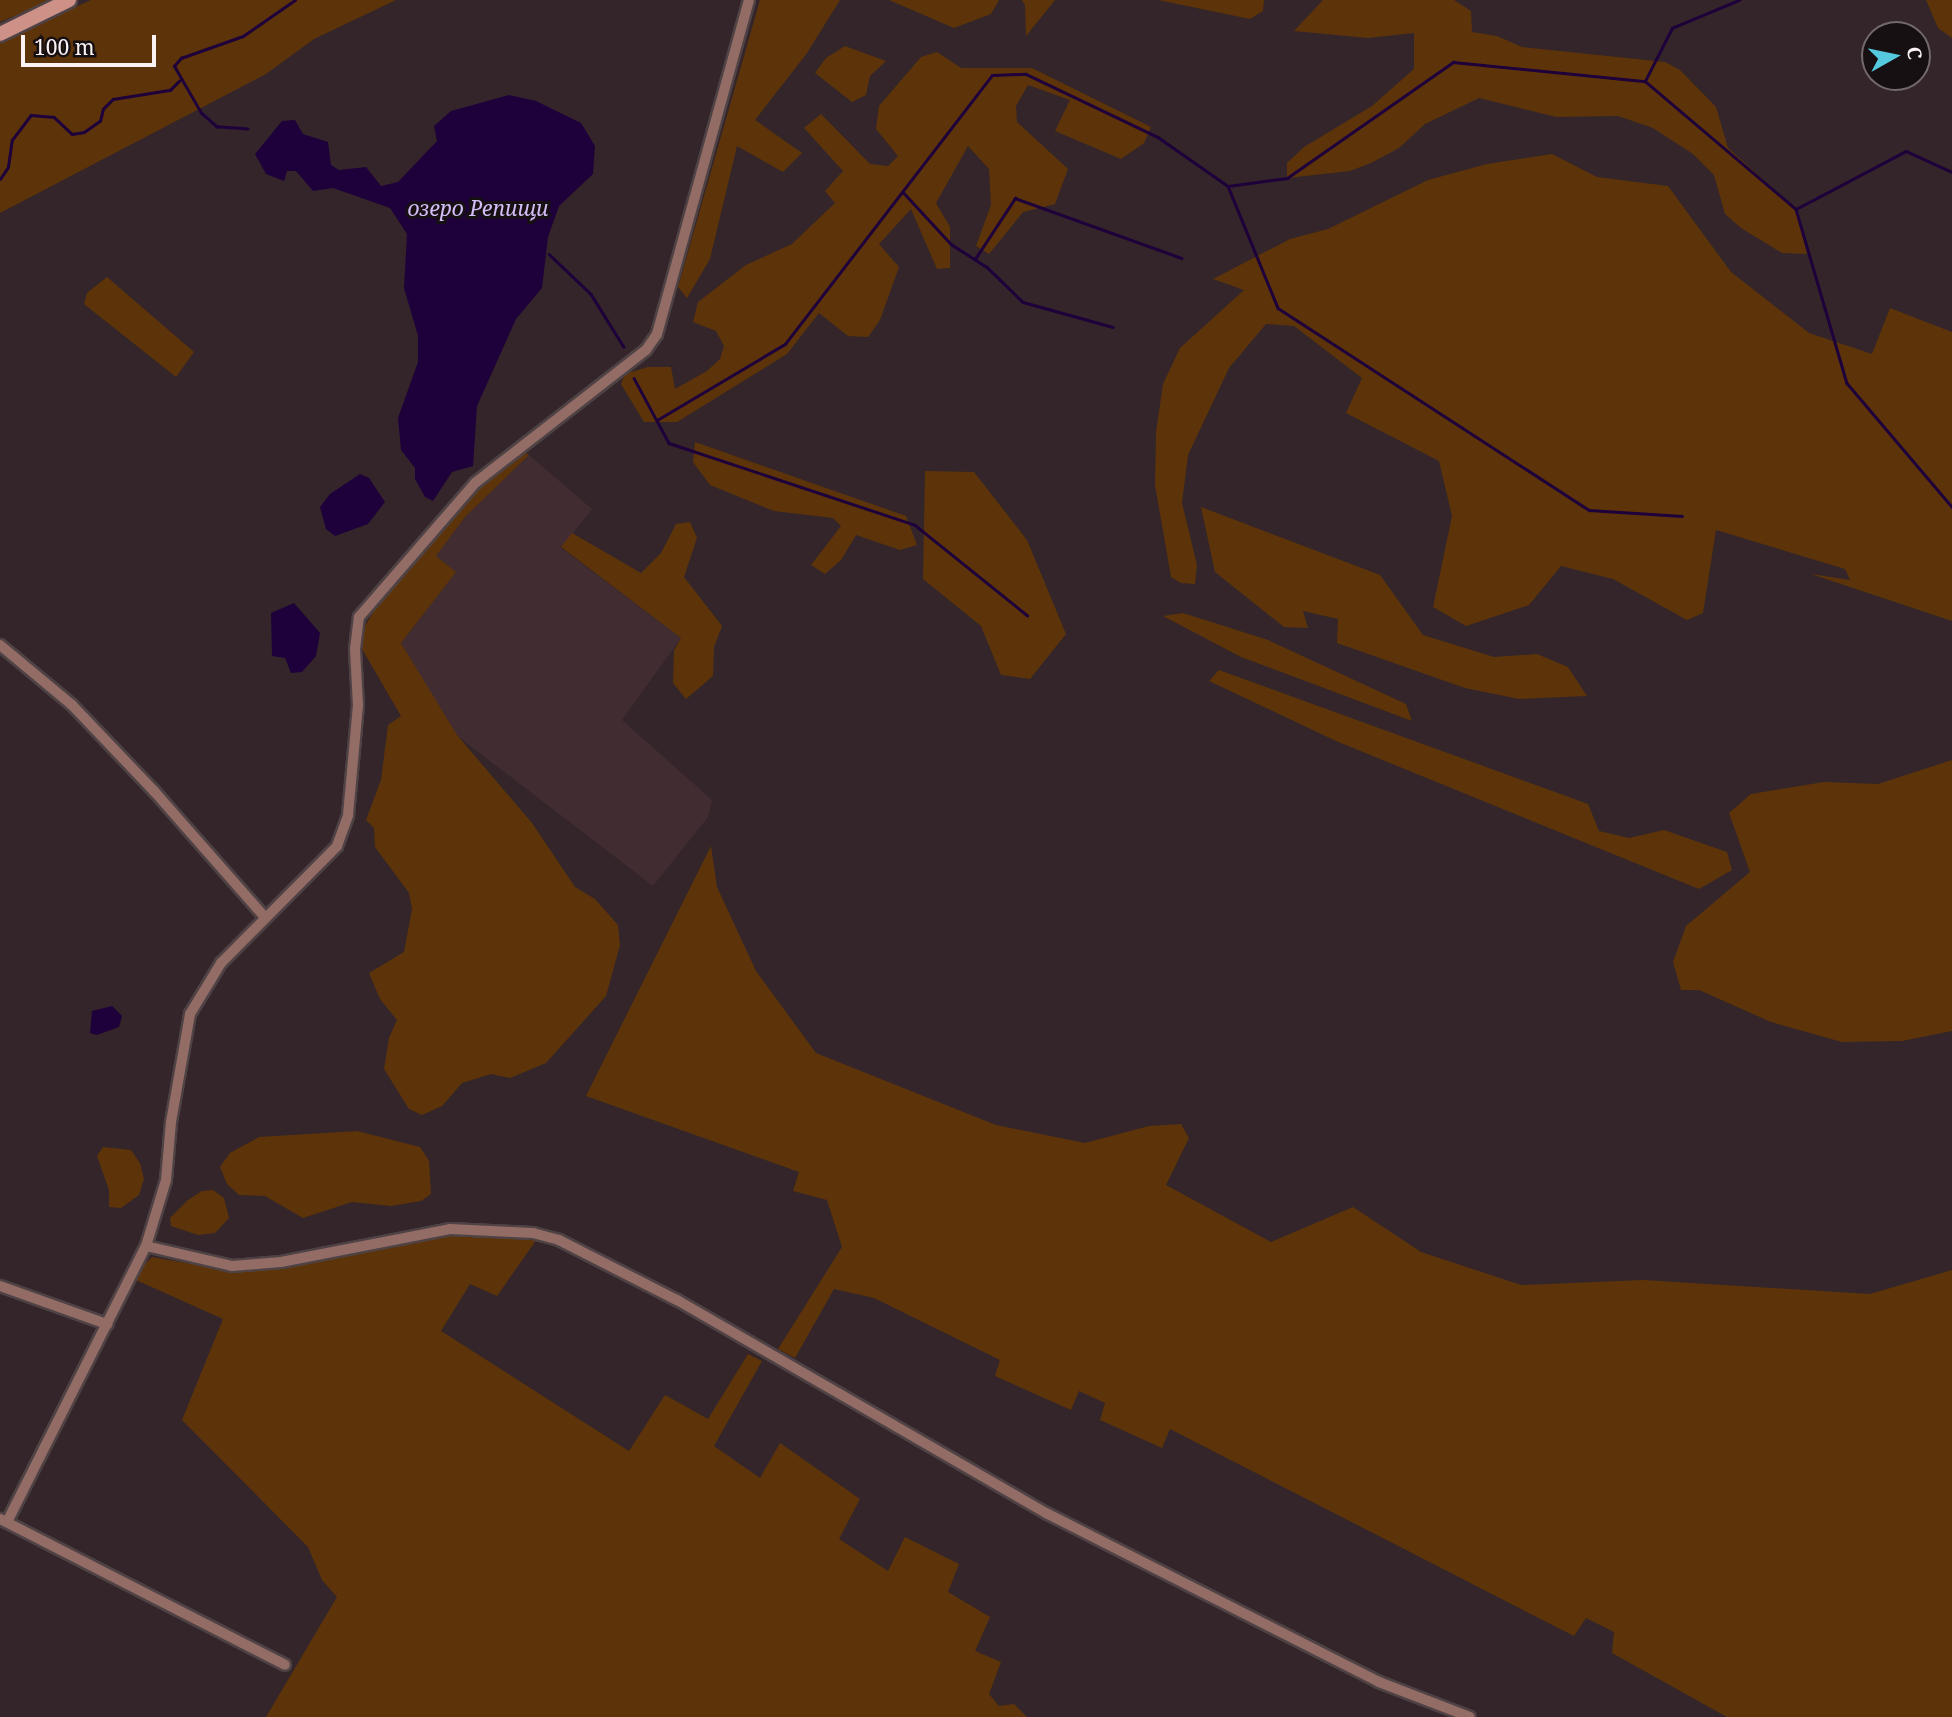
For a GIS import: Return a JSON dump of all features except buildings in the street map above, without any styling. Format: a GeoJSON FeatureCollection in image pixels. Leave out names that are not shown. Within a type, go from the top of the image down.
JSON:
{"type":"FeatureCollection","features":[{"type":"Feature","properties":{"kind":"main road"},"geometry":{"type":"LineString","coordinates":[[0,34],[69,0]]}},
{"type":"Feature","properties":{"kind":"street"},"geometry":{"type":"LineString","coordinates":[[285,1665],[3,1521],[146,1247],[166,1180],[170,1122],[190,1014],[209,977],[264,916],[337,846],[348,815],[358,705],[355,649],[359,617],[475,483],[646,350],[657,334],[749,0]]}},
{"type":"Feature","properties":{"kind":"street"},"geometry":{"type":"LineString","coordinates":[[0,645],[72,705],[155,791],[264,916]]}},
{"type":"Feature","properties":{"kind":"street"},"geometry":{"type":"LineString","coordinates":[[146,1247],[232,1266],[281,1262],[450,1229],[533,1233],[559,1240],[677,1300],[1048,1514],[1379,1682],[1471,1717]]}},
{"type":"Feature","properties":{"kind":"street"},"geometry":{"type":"LineString","coordinates":[[0,1286],[107,1324]]}},
{"type":"Feature","properties":{"kind":"shaded area"},"geometry":{"type":"Polygon","coordinates":[[[0,0],[52,0],[0,22],[0,0]]]}},
{"type":"Feature","properties":{"kind":"shaded area"},"geometry":{"type":"Polygon","coordinates":[[[91,0],[396,0],[314,39],[266,74],[0,213],[0,42],[91,0]]]}},
{"type":"Feature","properties":{"kind":"shaded area"},"geometry":{"type":"Polygon","coordinates":[[[760,0],[840,0],[807,53],[755,120],[802,153],[783,172],[737,146],[710,259],[687,298],[678,287],[760,0]]]}},
{"type":"Feature","properties":{"kind":"shaded area"},"geometry":{"type":"Polygon","coordinates":[[[889,0],[999,0],[991,14],[954,28],[889,0]]]}},
{"type":"Feature","properties":{"kind":"shaded area"},"geometry":{"type":"Polygon","coordinates":[[[1022,0],[1055,0],[1026,36],[1025,5],[1022,0]]]}},
{"type":"Feature","properties":{"kind":"shaded area"},"geometry":{"type":"Polygon","coordinates":[[[1158,0],[1264,0],[1263,11],[1250,19],[1158,0]]]}},
{"type":"Feature","properties":{"kind":"shaded area"},"geometry":{"type":"Polygon","coordinates":[[[1323,0],[1454,0],[1471,11],[1472,32],[1497,36],[1522,47],[1665,62],[1680,70],[1716,107],[1728,148],[1796,209],[1807,254],[1782,253],[1741,228],[1725,214],[1714,175],[1693,154],[1653,128],[1618,116],[1556,117],[1479,98],[1425,124],[1399,148],[1371,163],[1350,171],[1287,178],[1287,163],[1304,147],[1372,106],[1414,69],[1414,33],[1368,38],[1294,31],[1323,0]]]}},
{"type":"Feature","properties":{"kind":"shaded area"},"geometry":{"type":"Polygon","coordinates":[[[1926,0],[1952,0],[1952,38],[1938,28],[1926,0]]]}},
{"type":"Feature","properties":{"kind":"shaded area"},"geometry":{"type":"Polygon","coordinates":[[[845,46],[886,61],[870,76],[866,95],[852,102],[815,73],[826,58],[845,46]]]}},
{"type":"Feature","properties":{"kind":"shaded area"},"geometry":{"type":"Polygon","coordinates":[[[937,52],[961,68],[1032,68],[1151,127],[1144,143],[1121,159],[1055,131],[1070,100],[1028,85],[1016,106],[1017,122],[1068,169],[1055,204],[1023,212],[989,254],[976,246],[991,205],[989,169],[968,146],[936,203],[950,227],[950,268],[937,269],[911,209],[879,244],[899,267],[880,320],[868,337],[848,336],[819,313],[787,354],[677,422],[644,422],[621,384],[625,374],[648,367],[671,367],[675,389],[707,371],[720,359],[724,346],[716,331],[693,322],[698,302],[746,265],[792,244],[835,203],[825,191],[843,171],[804,128],[821,114],[870,164],[888,166],[898,156],[876,129],[879,106],[921,57],[937,52]]]}},
{"type":"Feature","properties":{"kind":"shaded area"},"geometry":{"type":"Polygon","coordinates":[[[1552,154],[1597,177],[1668,186],[1731,272],[1809,333],[1872,354],[1890,308],[1952,332],[1952,621],[1811,574],[1850,580],[1845,569],[1716,530],[1703,613],[1687,620],[1613,579],[1561,566],[1529,605],[1466,626],[1433,607],[1452,516],[1439,461],[1346,413],[1362,378],[1294,326],[1266,324],[1229,368],[1188,455],[1182,503],[1197,565],[1195,584],[1181,583],[1171,577],[1155,485],[1156,432],[1163,384],[1180,348],[1244,290],[1213,279],[1290,239],[1328,229],[1428,180],[1487,164],[1552,154]]]}},
{"type":"Feature","properties":{"kind":"shaded area"},"geometry":{"type":"Polygon","coordinates":[[[107,277],[194,352],[176,377],[84,304],[87,293],[107,277]]]}},
{"type":"Feature","properties":{"kind":"shaded area"},"geometry":{"type":"Polygon","coordinates":[[[695,442],[906,516],[917,545],[900,550],[856,535],[841,560],[825,574],[811,565],[841,526],[833,518],[774,511],[710,485],[693,462],[695,442]]]}},
{"type":"Feature","properties":{"kind":"shaded area"},"geometry":{"type":"Polygon","coordinates":[[[522,451],[529,455],[465,517],[436,556],[456,572],[401,643],[457,735],[532,823],[575,887],[595,899],[618,925],[620,945],[606,996],[546,1063],[510,1078],[491,1074],[462,1083],[442,1106],[422,1115],[409,1109],[384,1069],[389,1038],[397,1020],[380,999],[369,973],[404,952],[412,909],[409,893],[375,847],[374,828],[366,820],[381,780],[388,725],[401,716],[362,649],[365,626],[381,599],[476,488],[522,451]]]}},
{"type":"Feature","properties":{"kind":"shaded area"},"geometry":{"type":"Polygon","coordinates":[[[529,455],[592,509],[561,548],[681,638],[622,720],[712,800],[708,817],[653,886],[456,735],[401,643],[456,572],[436,556],[465,517],[529,455]]]}},
{"type":"Feature","properties":{"kind":"shaded area"},"geometry":{"type":"Polygon","coordinates":[[[925,471],[974,472],[1027,540],[1066,634],[1030,679],[1001,675],[981,626],[923,579],[925,471]]]}},
{"type":"Feature","properties":{"kind":"shaded area"},"geometry":{"type":"Polygon","coordinates":[[[1201,507],[1380,575],[1423,635],[1494,657],[1537,654],[1568,667],[1587,696],[1519,699],[1465,688],[1337,643],[1338,619],[1303,611],[1308,628],[1284,627],[1215,572],[1201,507]]]}},
{"type":"Feature","properties":{"kind":"shaded area"},"geometry":{"type":"Polygon","coordinates":[[[690,522],[697,538],[684,577],[722,626],[714,647],[713,676],[686,699],[673,683],[674,650],[681,638],[561,547],[572,533],[641,573],[661,553],[676,524],[690,522]]]}},
{"type":"Feature","properties":{"kind":"shaded area"},"geometry":{"type":"Polygon","coordinates":[[[1183,613],[1268,640],[1406,704],[1412,721],[1241,657],[1163,616],[1183,613]]]}},
{"type":"Feature","properties":{"kind":"shaded area"},"geometry":{"type":"Polygon","coordinates":[[[1219,670],[1588,804],[1599,831],[1629,838],[1664,830],[1727,852],[1732,870],[1699,889],[1336,741],[1209,681],[1219,670]]]}},
{"type":"Feature","properties":{"kind":"shaded area"},"geometry":{"type":"Polygon","coordinates":[[[1952,760],[1952,1031],[1902,1041],[1842,1042],[1771,1022],[1699,990],[1681,990],[1673,962],[1686,926],[1750,872],[1729,813],[1751,794],[1824,782],[1878,784],[1952,760]]]}},
{"type":"Feature","properties":{"kind":"shaded area"},"geometry":{"type":"Polygon","coordinates":[[[711,846],[717,887],[756,971],[816,1053],[996,1125],[1085,1143],[1149,1126],[1181,1124],[1189,1138],[1166,1185],[1271,1242],[1353,1207],[1421,1252],[1521,1285],[1643,1280],[1870,1294],[1952,1270],[1952,1717],[1727,1717],[1612,1653],[1614,1632],[1586,1618],[1574,1636],[1170,1429],[1162,1448],[1100,1420],[1105,1403],[1079,1391],[1071,1410],[995,1376],[1000,1360],[874,1298],[834,1289],[795,1358],[778,1349],[842,1247],[827,1200],[793,1191],[799,1172],[586,1096],[711,846]]]}},
{"type":"Feature","properties":{"kind":"shaded area"},"geometry":{"type":"Polygon","coordinates":[[[357,1131],[420,1147],[429,1161],[431,1194],[421,1201],[391,1206],[352,1202],[303,1218],[265,1196],[239,1195],[227,1184],[220,1167],[230,1153],[259,1137],[357,1131]]]}},
{"type":"Feature","properties":{"kind":"shaded area"},"geometry":{"type":"Polygon","coordinates":[[[103,1147],[131,1150],[140,1163],[144,1179],[139,1195],[121,1208],[109,1207],[109,1190],[97,1156],[103,1147]]]}},
{"type":"Feature","properties":{"kind":"shaded area"},"geometry":{"type":"Polygon","coordinates":[[[213,1190],[224,1198],[229,1218],[215,1233],[198,1235],[171,1226],[170,1218],[188,1200],[202,1191],[213,1190]]]}},
{"type":"Feature","properties":{"kind":"shaded area"},"geometry":{"type":"Polygon","coordinates":[[[450,1234],[537,1239],[497,1296],[470,1284],[441,1331],[629,1451],[665,1395],[708,1419],[748,1354],[762,1361],[714,1446],[760,1478],[780,1443],[860,1499],[839,1539],[888,1571],[905,1537],[959,1564],[948,1592],[990,1617],[975,1651],[1001,1662],[989,1694],[999,1706],[1014,1704],[1027,1717],[266,1717],[337,1597],[322,1580],[308,1547],[182,1420],[223,1319],[136,1280],[140,1269],[152,1257],[232,1271],[283,1269],[450,1234]]]}},
{"type":"Feature","properties":{"kind":"water","name":"озеро Репищи"},"geometry":{"type":"Polygon","coordinates":[[[509,95],[536,101],[581,123],[595,146],[593,174],[559,206],[548,237],[542,288],[516,319],[477,406],[473,466],[452,472],[433,501],[425,497],[415,479],[415,468],[401,450],[398,418],[418,362],[418,336],[404,288],[407,234],[390,208],[333,188],[313,191],[296,171],[287,171],[284,181],[266,174],[255,154],[282,121],[295,120],[303,134],[328,142],[331,165],[339,170],[366,167],[381,186],[398,182],[437,141],[434,126],[451,111],[509,95]]]}},
{"type":"Feature","properties":{"kind":"water"},"geometry":{"type":"Polygon","coordinates":[[[360,474],[369,478],[385,502],[368,524],[335,536],[326,529],[320,507],[330,494],[360,474]]]}},
{"type":"Feature","properties":{"kind":"water"},"geometry":{"type":"Polygon","coordinates":[[[294,603],[320,633],[316,656],[302,672],[291,673],[285,658],[272,656],[271,613],[294,603]]]}},
{"type":"Feature","properties":{"kind":"water"},"geometry":{"type":"Polygon","coordinates":[[[112,1006],[122,1016],[119,1027],[97,1035],[90,1033],[92,1011],[112,1006]]]}},
{"type":"Feature","properties":{"kind":"waterway"},"geometry":{"type":"LineString","coordinates":[[248,129],[217,127],[201,113],[174,66],[181,58],[243,36],[295,0]]}},
{"type":"Feature","properties":{"kind":"waterway"},"geometry":{"type":"LineString","coordinates":[[657,420],[785,344],[992,75],[1026,74],[1158,137],[1228,186],[1287,178],[1453,62],[1645,81],[1672,28],[1739,0]]}},
{"type":"Feature","properties":{"kind":"waterway"},"geometry":{"type":"LineString","coordinates":[[0,179],[8,167],[12,140],[31,115],[54,117],[72,134],[84,132],[100,121],[103,109],[113,99],[170,90],[179,81]]}},
{"type":"Feature","properties":{"kind":"waterway"},"geometry":{"type":"LineString","coordinates":[[1645,81],[1796,209],[1847,383],[1952,507]]}},
{"type":"Feature","properties":{"kind":"waterway"},"geometry":{"type":"LineString","coordinates":[[1796,209],[1906,151],[1952,172]]}},
{"type":"Feature","properties":{"kind":"waterway"},"geometry":{"type":"LineString","coordinates":[[1228,186],[1278,308],[1589,510],[1682,516]]}},
{"type":"Feature","properties":{"kind":"waterway"},"geometry":{"type":"LineString","coordinates":[[904,193],[951,244],[987,267],[1023,302],[1113,327]]}},
{"type":"Feature","properties":{"kind":"waterway"},"geometry":{"type":"LineString","coordinates":[[975,259],[1015,198],[1182,258]]}},
{"type":"Feature","properties":{"kind":"waterway"},"geometry":{"type":"LineString","coordinates":[[549,254],[591,294],[624,347]]}},
{"type":"Feature","properties":{"kind":"waterway"},"geometry":{"type":"LineString","coordinates":[[634,378],[669,443],[915,525],[1027,615]]}}]}
